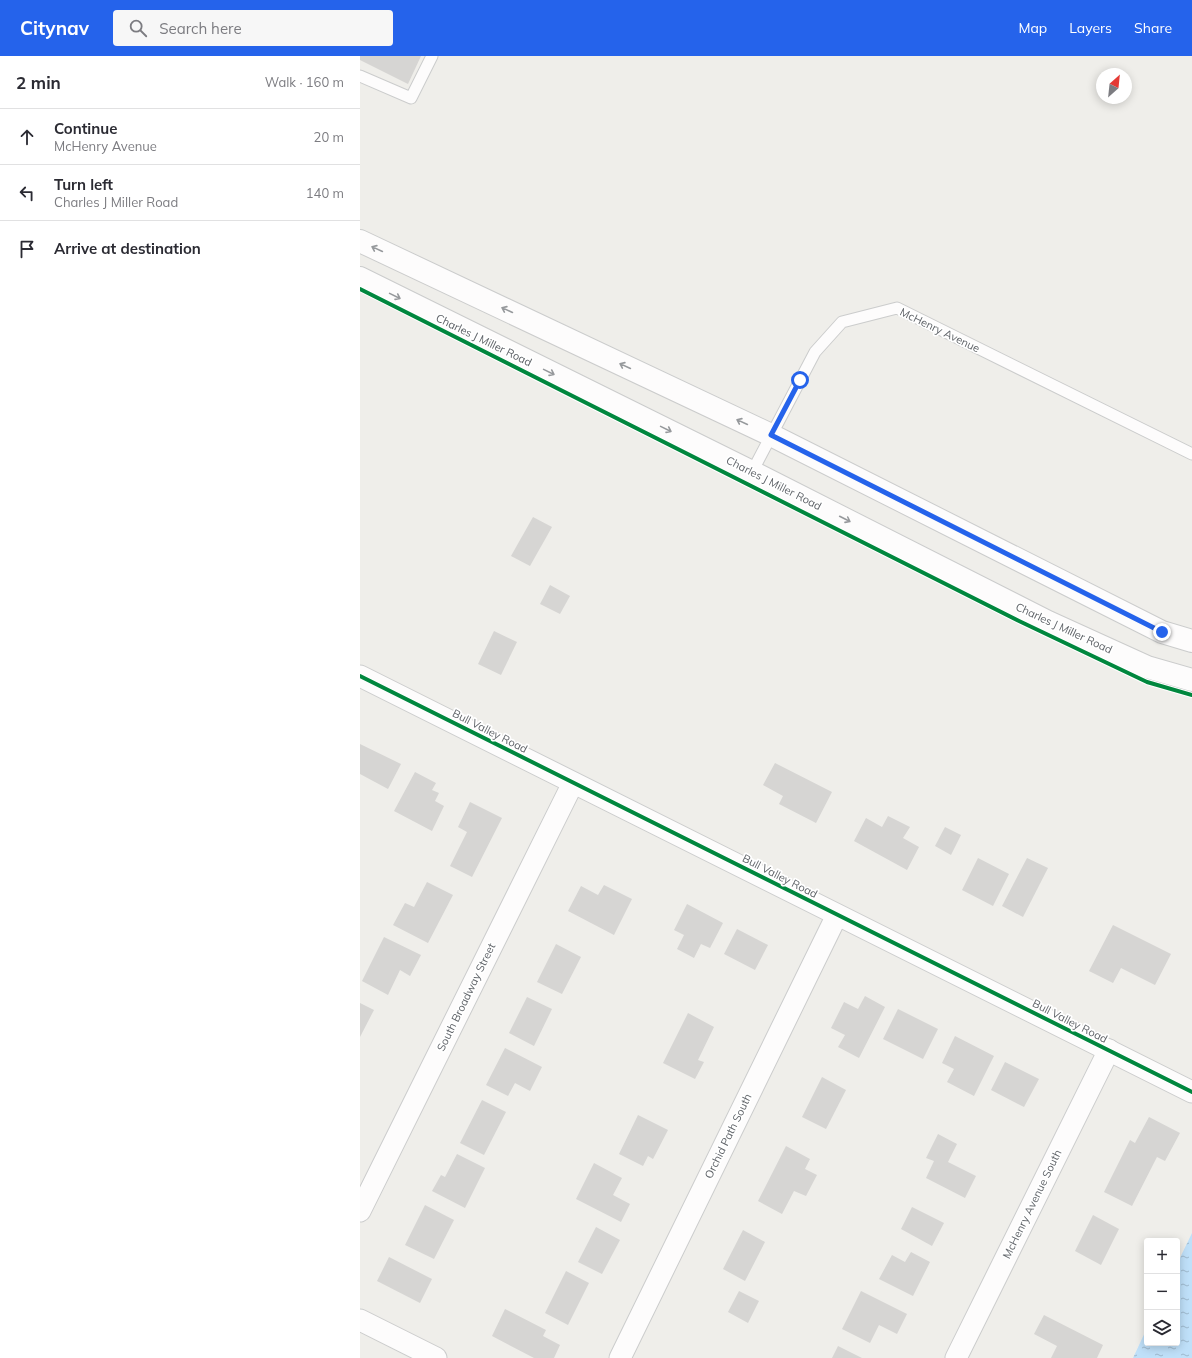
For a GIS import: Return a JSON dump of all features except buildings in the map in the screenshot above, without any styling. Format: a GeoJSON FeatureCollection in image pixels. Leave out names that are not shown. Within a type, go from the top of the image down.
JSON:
{"type":"FeatureCollection","features":[{"type":"Feature","properties":{"kind":"street"},"geometry":{"type":"LineString","coordinates":[[360,241],[771,435],[1162,632],[1192,641]]}},
{"type":"Feature","properties":{"kind":"street","name":"Charles J Miller Road"},"geometry":{"type":"LineString","coordinates":[[360,278],[752,472],[1048,622],[1147,667],[1192,680]]}},
{"type":"Feature","properties":{"kind":"street","name":"Bull Valley Road"},"geometry":{"type":"LineString","coordinates":[[360,676],[1192,1092]]}},
{"type":"Feature","properties":{"kind":"street","name":"South Broadway Street"},"geometry":{"type":"LineString","coordinates":[[360,1211],[573,783]]}},
{"type":"Feature","properties":{"kind":"street","name":"Orchid Path South"},"geometry":{"type":"LineString","coordinates":[[620,1358],[837,914]]}},
{"type":"Feature","properties":{"kind":"street","name":"McHenry Avenue South"},"geometry":{"type":"LineString","coordinates":[[956,1358],[1108,1050]]}},
{"type":"Feature","properties":{"kind":"street"},"geometry":{"type":"LineString","coordinates":[[360,1320],[436,1358]]}},
{"type":"Feature","properties":{"kind":"lane"},"geometry":{"type":"LineString","coordinates":[[360,76],[411,98],[432,56]]}},
{"type":"Feature","properties":{"kind":"lane","name":"McHenry Avenue"},"geometry":{"type":"LineString","coordinates":[[752,472],[815,352],[842,322],[897,308],[1192,454]]}},
{"type":"Feature","properties":{"kind":"water"},"geometry":{"type":"Polygon","coordinates":[[[1192,1233],[1192,1358],[1133,1358],[1144,1334],[1144,1346],[1180,1346],[1180,1258],[1192,1233]]]}},
{"type":"Feature","properties":{"kind":"cycle path"},"geometry":{"type":"LineString","coordinates":[[360,289],[1019,621],[1147,682],[1192,695]]}},
{"type":"Feature","properties":{"kind":"cycle path"},"geometry":{"type":"LineString","coordinates":[[360,676],[1192,1092]]}},
{"type":"Feature","properties":{"kind":"route"},"geometry":{"type":"LineString","coordinates":[[800,380],[771,435],[1162,632]]}}]}
